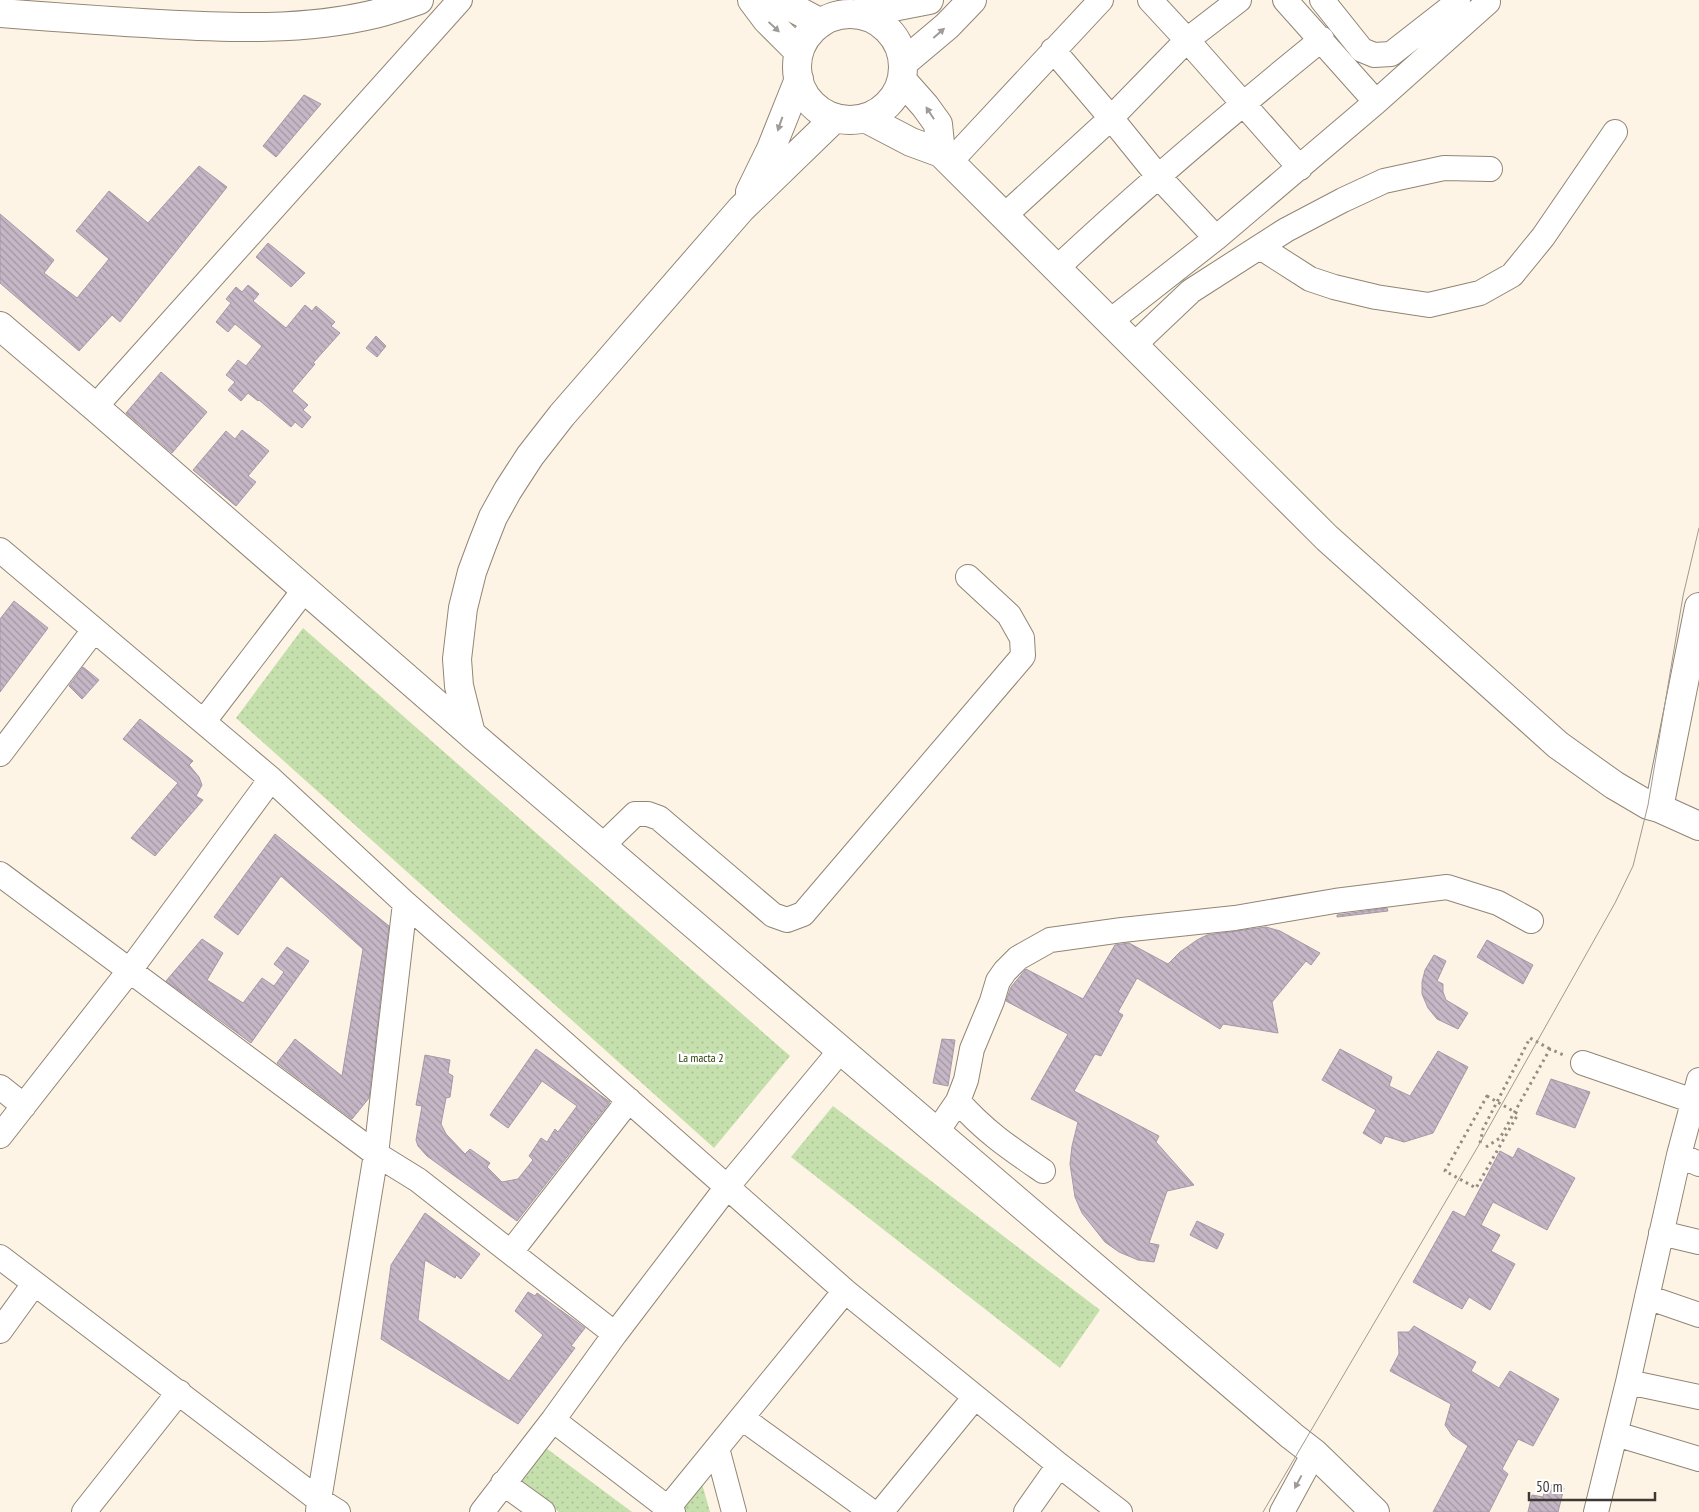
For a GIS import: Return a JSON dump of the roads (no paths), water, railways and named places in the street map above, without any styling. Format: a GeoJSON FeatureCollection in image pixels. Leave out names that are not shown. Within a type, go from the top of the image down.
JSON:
{"type":"FeatureCollection","features":[{"type":"Feature","properties":{"kind":"main road"},"geometry":{"type":"LineString","coordinates":[[0,13],[236,28],[338,21],[376,14],[419,0]]}},
{"type":"Feature","properties":{"kind":"main road"},"geometry":{"type":"LineString","coordinates":[[752,0],[767,20],[800,52]]}},
{"type":"Feature","properties":{"kind":"main road"},"geometry":{"type":"LineString","coordinates":[[929,0],[857,14],[844,14],[820,23],[804,41],[797,70],[803,92],[812,104],[822,112],[835,118],[850,120],[865,118],[878,112],[889,104],[897,93],[903,71],[972,0]]}},
{"type":"Feature","properties":{"kind":"main road"},"geometry":{"type":"LineString","coordinates":[[789,3],[820,23]]}},
{"type":"Feature","properties":{"kind":"main road"},"geometry":{"type":"LineString","coordinates":[[857,14],[874,20],[889,30],[899,45],[903,71],[938,124],[946,158]]}},
{"type":"Feature","properties":{"kind":"main road"},"geometry":{"type":"LineString","coordinates":[[741,208],[758,179],[799,79]]}},
{"type":"Feature","properties":{"kind":"main road"},"geometry":{"type":"LineString","coordinates":[[471,734],[459,686],[457,660],[463,608],[472,572],[493,517],[508,490],[535,449],[741,208],[835,118]]}},
{"type":"Feature","properties":{"kind":"main road"},"geometry":{"type":"LineString","coordinates":[[865,118],[946,158],[1327,538],[1558,745],[1614,785],[1648,805],[1699,826]]}},
{"type":"Feature","properties":{"kind":"main road"},"geometry":{"type":"LineString","coordinates":[[0,326],[840,1051],[1314,1453],[1374,1512]]}},
{"type":"Feature","properties":{"kind":"main road"},"geometry":{"type":"LineString","coordinates":[[1659,808],[1699,606]]}},
{"type":"Feature","properties":{"kind":"street"},"geometry":{"type":"LineString","coordinates":[[95,407],[460,0]]}},
{"type":"Feature","properties":{"kind":"street"},"geometry":{"type":"LineString","coordinates":[[946,158],[1101,0]]}},
{"type":"Feature","properties":{"kind":"street"},"geometry":{"type":"LineString","coordinates":[[1150,0],[1188,40],[1300,168]]}},
{"type":"Feature","properties":{"kind":"street"},"geometry":{"type":"LineString","coordinates":[[1004,216],[1111,118],[1188,40],[1238,0]]}},
{"type":"Feature","properties":{"kind":"street"},"geometry":{"type":"LineString","coordinates":[[1285,0],[1322,39],[1376,102]]}},
{"type":"Feature","properties":{"kind":"street"},"geometry":{"type":"LineString","coordinates":[[1322,0],[1362,50],[1374,55],[1391,54],[1458,0]]}},
{"type":"Feature","properties":{"kind":"street"},"geometry":{"type":"LineString","coordinates":[[1109,322],[1216,238],[1300,168],[1488,2]]}},
{"type":"Feature","properties":{"kind":"street"},"geometry":{"type":"LineString","coordinates":[[1057,268],[1242,103],[1322,39]]}},
{"type":"Feature","properties":{"kind":"street"},"geometry":{"type":"LineString","coordinates":[[1053,50],[1158,176],[1216,238]]}},
{"type":"Feature","properties":{"kind":"street"},"geometry":{"type":"LineString","coordinates":[[1260,247],[1310,279],[1376,297],[1428,305],[1480,294],[1512,275],[1543,237],[1615,132]]}},
{"type":"Feature","properties":{"kind":"street"},"geometry":{"type":"LineString","coordinates":[[1133,346],[1191,291],[1294,226],[1342,200],[1384,181],[1444,168],[1490,169]]}},
{"type":"Feature","properties":{"kind":"street"},"geometry":{"type":"LineString","coordinates":[[0,550],[271,779],[405,903],[845,1292],[1120,1512]]}},
{"type":"Feature","properties":{"kind":"street"},"geometry":{"type":"LineString","coordinates":[[602,846],[635,814],[648,814],[660,818],[773,915],[787,920],[803,914],[1023,656],[1022,638],[1009,614],[968,577]]}},
{"type":"Feature","properties":{"kind":"street"},"geometry":{"type":"LineString","coordinates":[[204,721],[305,589]]}},
{"type":"Feature","properties":{"kind":"street"},"geometry":{"type":"LineString","coordinates":[[0,754],[94,630]]}},
{"type":"Feature","properties":{"kind":"street"},"geometry":{"type":"LineString","coordinates":[[0,1136],[130,970],[271,779]]}},
{"type":"Feature","properties":{"kind":"street"},"geometry":{"type":"LineString","coordinates":[[0,874],[376,1154],[418,1180],[615,1334]]}},
{"type":"Feature","properties":{"kind":"street"},"geometry":{"type":"LineString","coordinates":[[936,1133],[958,1102],[966,1080],[972,1049],[992,1001],[998,981],[1018,958],[1050,940],[1235,918],[1336,901],[1447,887],[1498,903],[1531,921]]}},
{"type":"Feature","properties":{"kind":"street"},"geometry":{"type":"LineString","coordinates":[[325,1508],[376,1154],[405,903]]}},
{"type":"Feature","properties":{"kind":"street"},"geometry":{"type":"LineString","coordinates":[[482,1512],[727,1187],[840,1051]]}},
{"type":"Feature","properties":{"kind":"street"},"geometry":{"type":"LineString","coordinates":[[1583,1063],[1697,1095],[1689,1160],[1661,1233],[1616,1434],[1596,1512]]}},
{"type":"Feature","properties":{"kind":"street"},"geometry":{"type":"LineString","coordinates":[[0,1087],[24,1106]]}},
{"type":"Feature","properties":{"kind":"street"},"geometry":{"type":"LineString","coordinates":[[510,1252],[628,1100]]}},
{"type":"Feature","properties":{"kind":"street"},"geometry":{"type":"LineString","coordinates":[[958,1102],[993,1136],[1042,1171]]}},
{"type":"Feature","properties":{"kind":"street"},"geometry":{"type":"LineString","coordinates":[[1661,1233],[1699,1242]]}},
{"type":"Feature","properties":{"kind":"street"},"geometry":{"type":"LineString","coordinates":[[0,1257],[179,1392],[325,1508]]}},
{"type":"Feature","properties":{"kind":"street"},"geometry":{"type":"LineString","coordinates":[[0,1331],[34,1284]]}},
{"type":"Feature","properties":{"kind":"street"},"geometry":{"type":"LineString","coordinates":[[553,1420],[671,1510],[717,1448],[845,1292]]}},
{"type":"Feature","properties":{"kind":"street"},"geometry":{"type":"LineString","coordinates":[[1647,1297],[1699,1315]]}},
{"type":"Feature","properties":{"kind":"street"},"geometry":{"type":"LineString","coordinates":[[1628,1382],[1699,1397]]}},
{"type":"Feature","properties":{"kind":"street"},"geometry":{"type":"LineString","coordinates":[[84,1512],[179,1392]]}},
{"type":"Feature","properties":{"kind":"street"},"geometry":{"type":"LineString","coordinates":[[881,1512],[976,1397]]}},
{"type":"Feature","properties":{"kind":"street"},"geometry":{"type":"LineString","coordinates":[[742,1418],[872,1512]]}},
{"type":"Feature","properties":{"kind":"street"},"geometry":{"type":"LineString","coordinates":[[1616,1434],[1699,1459]]}},
{"type":"Feature","properties":{"kind":"street"},"geometry":{"type":"LineString","coordinates":[[717,1448],[734,1512]]}},
{"type":"Feature","properties":{"kind":"street"},"geometry":{"type":"LineString","coordinates":[[1282,1512],[1314,1453]]}},
{"type":"Feature","properties":{"kind":"street"},"geometry":{"type":"LineString","coordinates":[[1026,1512],[1059,1465]]}},
{"type":"Feature","properties":{"kind":"street"},"geometry":{"type":"LineString","coordinates":[[503,1483],[543,1512]]}},
{"type":"Feature","properties":{"kind":"tram line"},"geometry":{"type":"LineString","coordinates":[[1263,1512],[1480,1143],[1615,903],[1633,866],[1648,805],[1683,596],[1699,528]]}},
{"type":"Feature","properties":{"kind":"park label","name":"La macta 2"},"geometry":{"type":"Point","coordinates":[701,1057]}}]}
